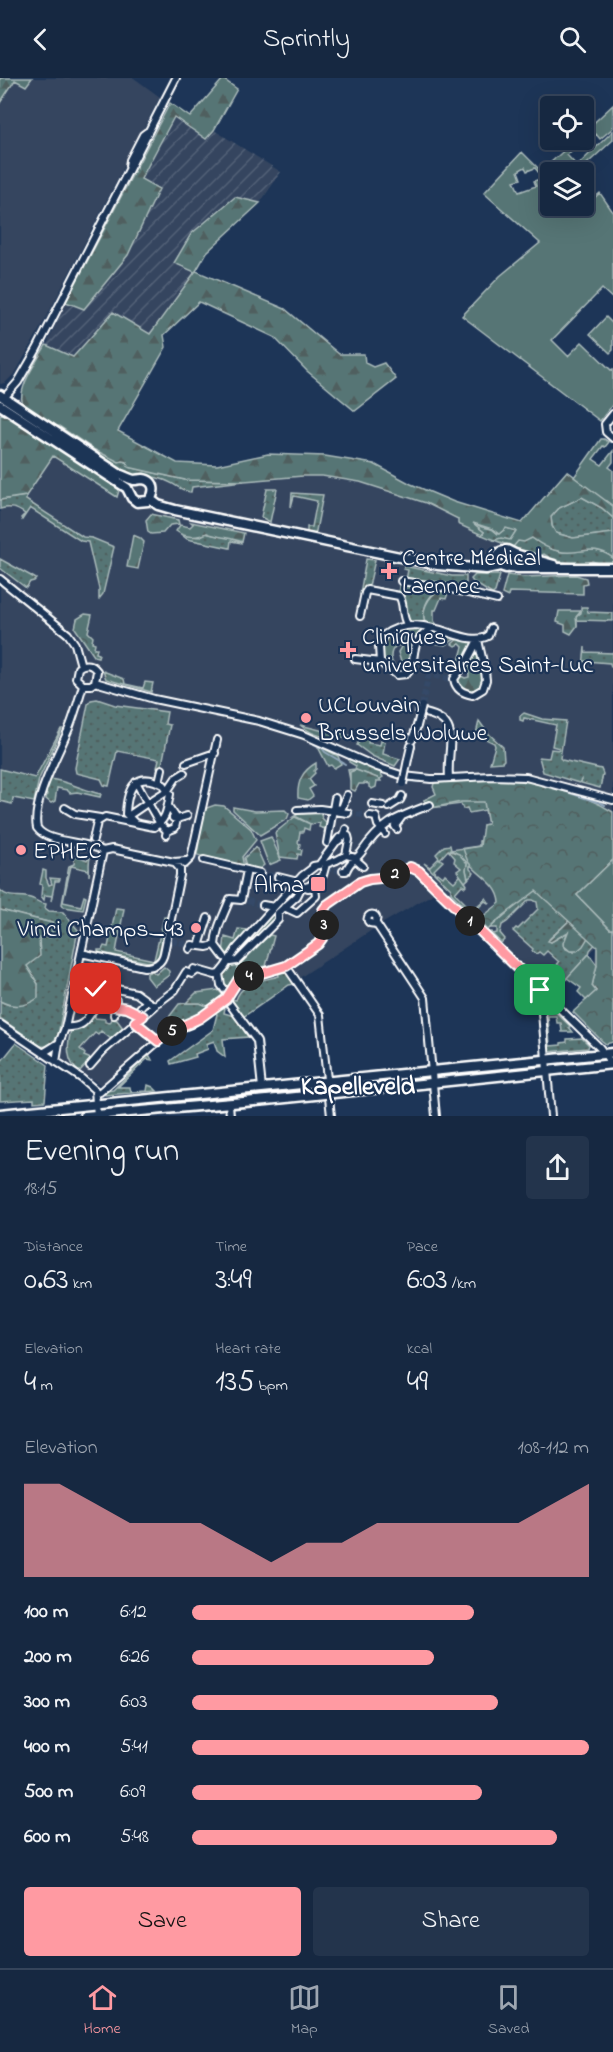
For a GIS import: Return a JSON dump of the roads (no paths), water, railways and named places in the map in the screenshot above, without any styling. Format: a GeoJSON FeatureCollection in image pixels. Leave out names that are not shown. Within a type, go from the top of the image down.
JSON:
{"type":"FeatureCollection","features":[{"type":"Feature","properties":{"kind":"main road"},"geometry":{"type":"LineString","coordinates":[[1,399],[106,467],[136,481]]}},
{"type":"Feature","properties":{"kind":"main road"},"geometry":{"type":"LineString","coordinates":[[1,399],[25,420],[130,492]]}},
{"type":"Feature","properties":{"kind":"main road"},"geometry":{"type":"LineString","coordinates":[[143,479],[151,484],[154,491],[150,499],[137,502],[132,498],[130,492],[136,481],[143,479]]}},
{"type":"Feature","properties":{"kind":"main road"},"geometry":{"type":"LineString","coordinates":[[150,499],[158,505],[175,510],[421,562],[452,567],[483,567],[499,562]]}},
{"type":"Feature","properties":{"kind":"main road"},"geometry":{"type":"LineString","coordinates":[[563,567],[514,554],[510,550],[504,550],[499,554],[499,562],[506,568],[613,568]]}},
{"type":"Feature","properties":{"kind":"main road"},"geometry":{"type":"LineString","coordinates":[[512,567],[516,561],[514,554]]}},
{"type":"Feature","properties":{"kind":"main road"},"geometry":{"type":"LineString","coordinates":[[0,1114],[609,1053]]}},
{"type":"Feature","properties":{"kind":"main road"},"geometry":{"type":"LineString","coordinates":[[85,1116],[229,1104],[613,1065]]}},
{"type":"Feature","properties":{"kind":"street"},"geometry":{"type":"LineString","coordinates":[[1,399],[18,382],[37,349],[176,78]]}},
{"type":"Feature","properties":{"kind":"street"},"geometry":{"type":"LineString","coordinates":[[613,414],[605,424],[606,432],[613,438]]}},
{"type":"Feature","properties":{"kind":"street"},"geometry":{"type":"LineString","coordinates":[[0,579],[68,634],[75,644],[81,666]]}},
{"type":"Feature","properties":{"kind":"street"},"geometry":{"type":"LineString","coordinates":[[401,582],[447,588],[497,600]]}},
{"type":"Feature","properties":{"kind":"street"},"geometry":{"type":"LineString","coordinates":[[360,616],[365,593],[367,590],[373,590],[399,596],[406,624]]}},
{"type":"Feature","properties":{"kind":"street"},"geometry":{"type":"LineString","coordinates":[[380,662],[378,654],[383,636],[406,624],[478,640],[488,636],[491,628]]}},
{"type":"Feature","properties":{"kind":"street"},"geometry":{"type":"LineString","coordinates":[[355,659],[380,662],[397,675],[406,674],[410,669],[417,641],[421,635],[432,628]]}},
{"type":"Feature","properties":{"kind":"street"},"geometry":{"type":"LineString","coordinates":[[478,640],[486,680],[483,689],[473,695],[466,694],[457,688],[452,679],[467,661],[478,640]]}},
{"type":"Feature","properties":{"kind":"street"},"geometry":{"type":"LineString","coordinates":[[88,664],[95,668],[98,675],[91,685],[83,686],[76,678],[76,671],[88,664]]}},
{"type":"Feature","properties":{"kind":"street"},"geometry":{"type":"LineString","coordinates":[[95,682],[154,699],[259,721],[304,735],[377,767],[404,776],[526,777],[613,800]]}},
{"type":"Feature","properties":{"kind":"street"},"geometry":{"type":"LineString","coordinates":[[83,686],[41,795],[36,824],[40,832],[46,836],[94,846],[103,851],[112,849],[174,862],[190,859]]}},
{"type":"Feature","properties":{"kind":"street"},"geometry":{"type":"LineString","coordinates":[[403,784],[420,709],[438,716],[449,732],[452,741],[449,778]]}},
{"type":"Feature","properties":{"kind":"street"},"geometry":{"type":"LineString","coordinates":[[81,953],[148,967],[162,960],[169,940],[180,873],[190,859],[217,740]]}},
{"type":"Feature","properties":{"kind":"street"},"geometry":{"type":"LineString","coordinates":[[186,763],[215,753]]}},
{"type":"Feature","properties":{"kind":"street"},"geometry":{"type":"LineString","coordinates":[[200,766],[201,758]]}},
{"type":"Feature","properties":{"kind":"street"},"geometry":{"type":"LineString","coordinates":[[159,782],[162,769]]}},
{"type":"Feature","properties":{"kind":"street"},"geometry":{"type":"LineString","coordinates":[[116,819],[127,815],[168,790],[176,778],[184,773]]}},
{"type":"Feature","properties":{"kind":"street"},"geometry":{"type":"LineString","coordinates":[[65,808],[75,814],[105,817],[153,827],[165,817],[170,795],[168,790],[159,782],[145,779],[136,782],[131,786],[127,815]]}},
{"type":"Feature","properties":{"kind":"street"},"geometry":{"type":"LineString","coordinates":[[136,782],[166,833],[175,828],[177,819],[168,806]]}},
{"type":"Feature","properties":{"kind":"street"},"geometry":{"type":"LineString","coordinates":[[332,811],[342,808],[347,795]]}},
{"type":"Feature","properties":{"kind":"street"},"geometry":{"type":"LineString","coordinates":[[327,843],[333,798]]}},
{"type":"Feature","properties":{"kind":"street"},"geometry":{"type":"LineString","coordinates":[[372,804],[386,806],[399,800]]}},
{"type":"Feature","properties":{"kind":"street"},"geometry":{"type":"LineString","coordinates":[[343,871],[346,871],[349,863],[360,859],[371,842],[371,837],[381,828],[403,813],[430,805]]}},
{"type":"Feature","properties":{"kind":"street"},"geometry":{"type":"LineString","coordinates":[[297,810],[332,811],[345,814]]}},
{"type":"Feature","properties":{"kind":"street"},"geometry":{"type":"LineString","coordinates":[[332,811],[336,822]]}},
{"type":"Feature","properties":{"kind":"street"},"geometry":{"type":"LineString","coordinates":[[397,829],[395,826],[403,813]]}},
{"type":"Feature","properties":{"kind":"street"},"geometry":{"type":"LineString","coordinates":[[127,815],[134,822]]}},
{"type":"Feature","properties":{"kind":"street"},"geometry":{"type":"LineString","coordinates":[[165,817],[177,819],[187,816]]}},
{"type":"Feature","properties":{"kind":"street"},"geometry":{"type":"LineString","coordinates":[[370,816],[376,817],[378,825],[385,834]]}},
{"type":"Feature","properties":{"kind":"street"},"geometry":{"type":"LineString","coordinates":[[93,840],[100,818]]}},
{"type":"Feature","properties":{"kind":"street"},"geometry":{"type":"LineString","coordinates":[[215,945],[228,960],[237,961],[278,921],[280,908],[312,875],[326,864],[337,861],[345,855],[350,840],[347,832],[338,839],[312,875],[301,888],[297,896],[280,908],[266,916],[237,948],[228,960],[219,974],[227,997],[257,1041],[262,1088]]}},
{"type":"Feature","properties":{"kind":"street"},"geometry":{"type":"LineString","coordinates":[[56,1062],[59,1043],[66,1027],[103,851]]}},
{"type":"Feature","properties":{"kind":"street"},"geometry":{"type":"LineString","coordinates":[[345,855],[360,859]]}},
{"type":"Feature","properties":{"kind":"street"},"geometry":{"type":"LineString","coordinates":[[204,860],[260,873]]}},
{"type":"Feature","properties":{"kind":"street"},"geometry":{"type":"LineString","coordinates":[[174,862],[180,873]]}},
{"type":"Feature","properties":{"kind":"street"},"geometry":{"type":"LineString","coordinates":[[96,1093],[169,1032],[200,1018],[227,997],[238,980],[286,966],[318,944],[323,937],[323,910],[327,905],[360,882],[390,877],[410,867],[419,871],[540,990],[609,1053],[613,1065]]}},
{"type":"Feature","properties":{"kind":"street"},"geometry":{"type":"LineString","coordinates":[[215,945],[220,919],[225,914],[230,899],[244,900],[247,870]]}},
{"type":"Feature","properties":{"kind":"street"},"geometry":{"type":"LineString","coordinates":[[278,877],[312,875]]}},
{"type":"Feature","properties":{"kind":"street"},"geometry":{"type":"LineString","coordinates":[[263,905],[295,914],[316,896],[312,875]]}},
{"type":"Feature","properties":{"kind":"street"},"geometry":{"type":"LineString","coordinates":[[297,896],[304,907]]}},
{"type":"Feature","properties":{"kind":"street"},"geometry":{"type":"LineString","coordinates":[[199,946],[208,918]]}},
{"type":"Feature","properties":{"kind":"street"},"geometry":{"type":"LineString","coordinates":[[375,922],[425,998],[436,1116]]}},
{"type":"Feature","properties":{"kind":"street"},"geometry":{"type":"LineString","coordinates":[[190,946],[215,945]]}},
{"type":"Feature","properties":{"kind":"street"},"geometry":{"type":"LineString","coordinates":[[286,966],[321,1016],[332,1116]]}},
{"type":"Feature","properties":{"kind":"street"},"geometry":{"type":"LineString","coordinates":[[90,1066],[103,1050],[175,990],[186,972],[192,974],[194,970],[219,974]]}},
{"type":"Feature","properties":{"kind":"street"},"geometry":{"type":"LineString","coordinates":[[96,1006],[94,1002],[98,985],[117,997],[127,1008],[143,1016]]}},
{"type":"Feature","properties":{"kind":"street"},"geometry":{"type":"LineString","coordinates":[[540,990],[551,1116]]}},
{"type":"Feature","properties":{"kind":"street"},"geometry":{"type":"LineString","coordinates":[[66,1027],[79,1025],[88,1019],[96,1006],[117,997],[136,993],[147,1001],[157,1004]]}},
{"type":"Feature","properties":{"kind":"street"},"geometry":{"type":"LineString","coordinates":[[114,1015],[117,997]]}},
{"type":"Feature","properties":{"kind":"street"},"geometry":{"type":"LineString","coordinates":[[143,1016],[141,1008],[147,1001]]}},
{"type":"Feature","properties":{"kind":"street"},"geometry":{"type":"LineString","coordinates":[[135,1022],[158,1041]]}},
{"type":"Feature","properties":{"kind":"street"},"geometry":{"type":"LineString","coordinates":[[0,1024],[81,1078],[96,1093],[97,1116]]}},
{"type":"Feature","properties":{"kind":"street"},"geometry":{"type":"LineString","coordinates":[[43,1053],[59,1043]]}},
{"type":"Feature","properties":{"kind":"street"},"geometry":{"type":"LineString","coordinates":[[229,1104],[230,1116]]}},
{"type":"Feature","properties":{"kind":"waterway"},"geometry":{"type":"LineString","coordinates":[[314,744],[345,764]]}},
{"type":"Feature","properties":{"kind":"waterway"},"geometry":{"type":"LineString","coordinates":[[409,781],[420,782]]}},
{"type":"Feature","properties":{"kind":"waterway"},"geometry":{"type":"LineString","coordinates":[[436,782],[455,781]]}},
{"type":"Feature","properties":{"kind":"waterway"},"geometry":{"type":"LineString","coordinates":[[546,785],[597,802]]}},
{"type":"Feature","properties":{"kind":"waterway"},"geometry":{"type":"LineString","coordinates":[[599,802],[605,805]]}},
{"type":"Feature","properties":{"kind":"tunnel"},"geometry":{"type":"LineString","coordinates":[[426,676],[451,679]]}},
{"type":"Feature","properties":{"kind":"tunnel"},"geometry":{"type":"LineString","coordinates":[[422,706],[428,677]]}},
{"type":"Feature","properties":{"kind":"tunnel"},"geometry":{"type":"LineString","coordinates":[[348,813],[370,816]]}},
{"type":"Feature","properties":{"kind":"tunnel"},"geometry":{"type":"LineString","coordinates":[[193,858],[204,860]]}},
{"type":"Feature","properties":{"kind":"tunnel"},"geometry":{"type":"LineString","coordinates":[[326,868],[343,871]]}},
{"type":"Feature","properties":{"kind":"tunnel"},"geometry":{"type":"LineString","coordinates":[[260,873],[278,877]]}},
{"type":"Feature","properties":{"kind":"tunnel"},"geometry":{"type":"LineString","coordinates":[[247,901],[263,905]]}},
{"type":"Feature","properties":{"kind":"tunnel"},"geometry":{"type":"LineString","coordinates":[[171,941],[187,944]]}},
{"type":"Feature","properties":{"kind":"place","name":"Centre Médical Laennec"},"geometry":{"type":"Point","coordinates":[389,571]}},
{"type":"Feature","properties":{"kind":"place","name":"Cliniques universitaires Saint-Luc"},"geometry":{"type":"Point","coordinates":[348,650]}},
{"type":"Feature","properties":{"kind":"place","name":"UCLouvain Brussels Woluwe"},"geometry":{"type":"Point","coordinates":[306,718]}},
{"type":"Feature","properties":{"kind":"place","name":"EPHEC"},"geometry":{"type":"Point","coordinates":[21,850]}},
{"type":"Feature","properties":{"kind":"place","name":"Alma"},"geometry":{"type":"Point","coordinates":[318,884]}},
{"type":"Feature","properties":{"kind":"place","name":"Vinci Champs_43"},"geometry":{"type":"Point","coordinates":[196,928]}},
{"type":"Feature","properties":{"kind":"district","name":"Kapelleveld"},"geometry":{"type":"Point","coordinates":[358,1085]}}]}
